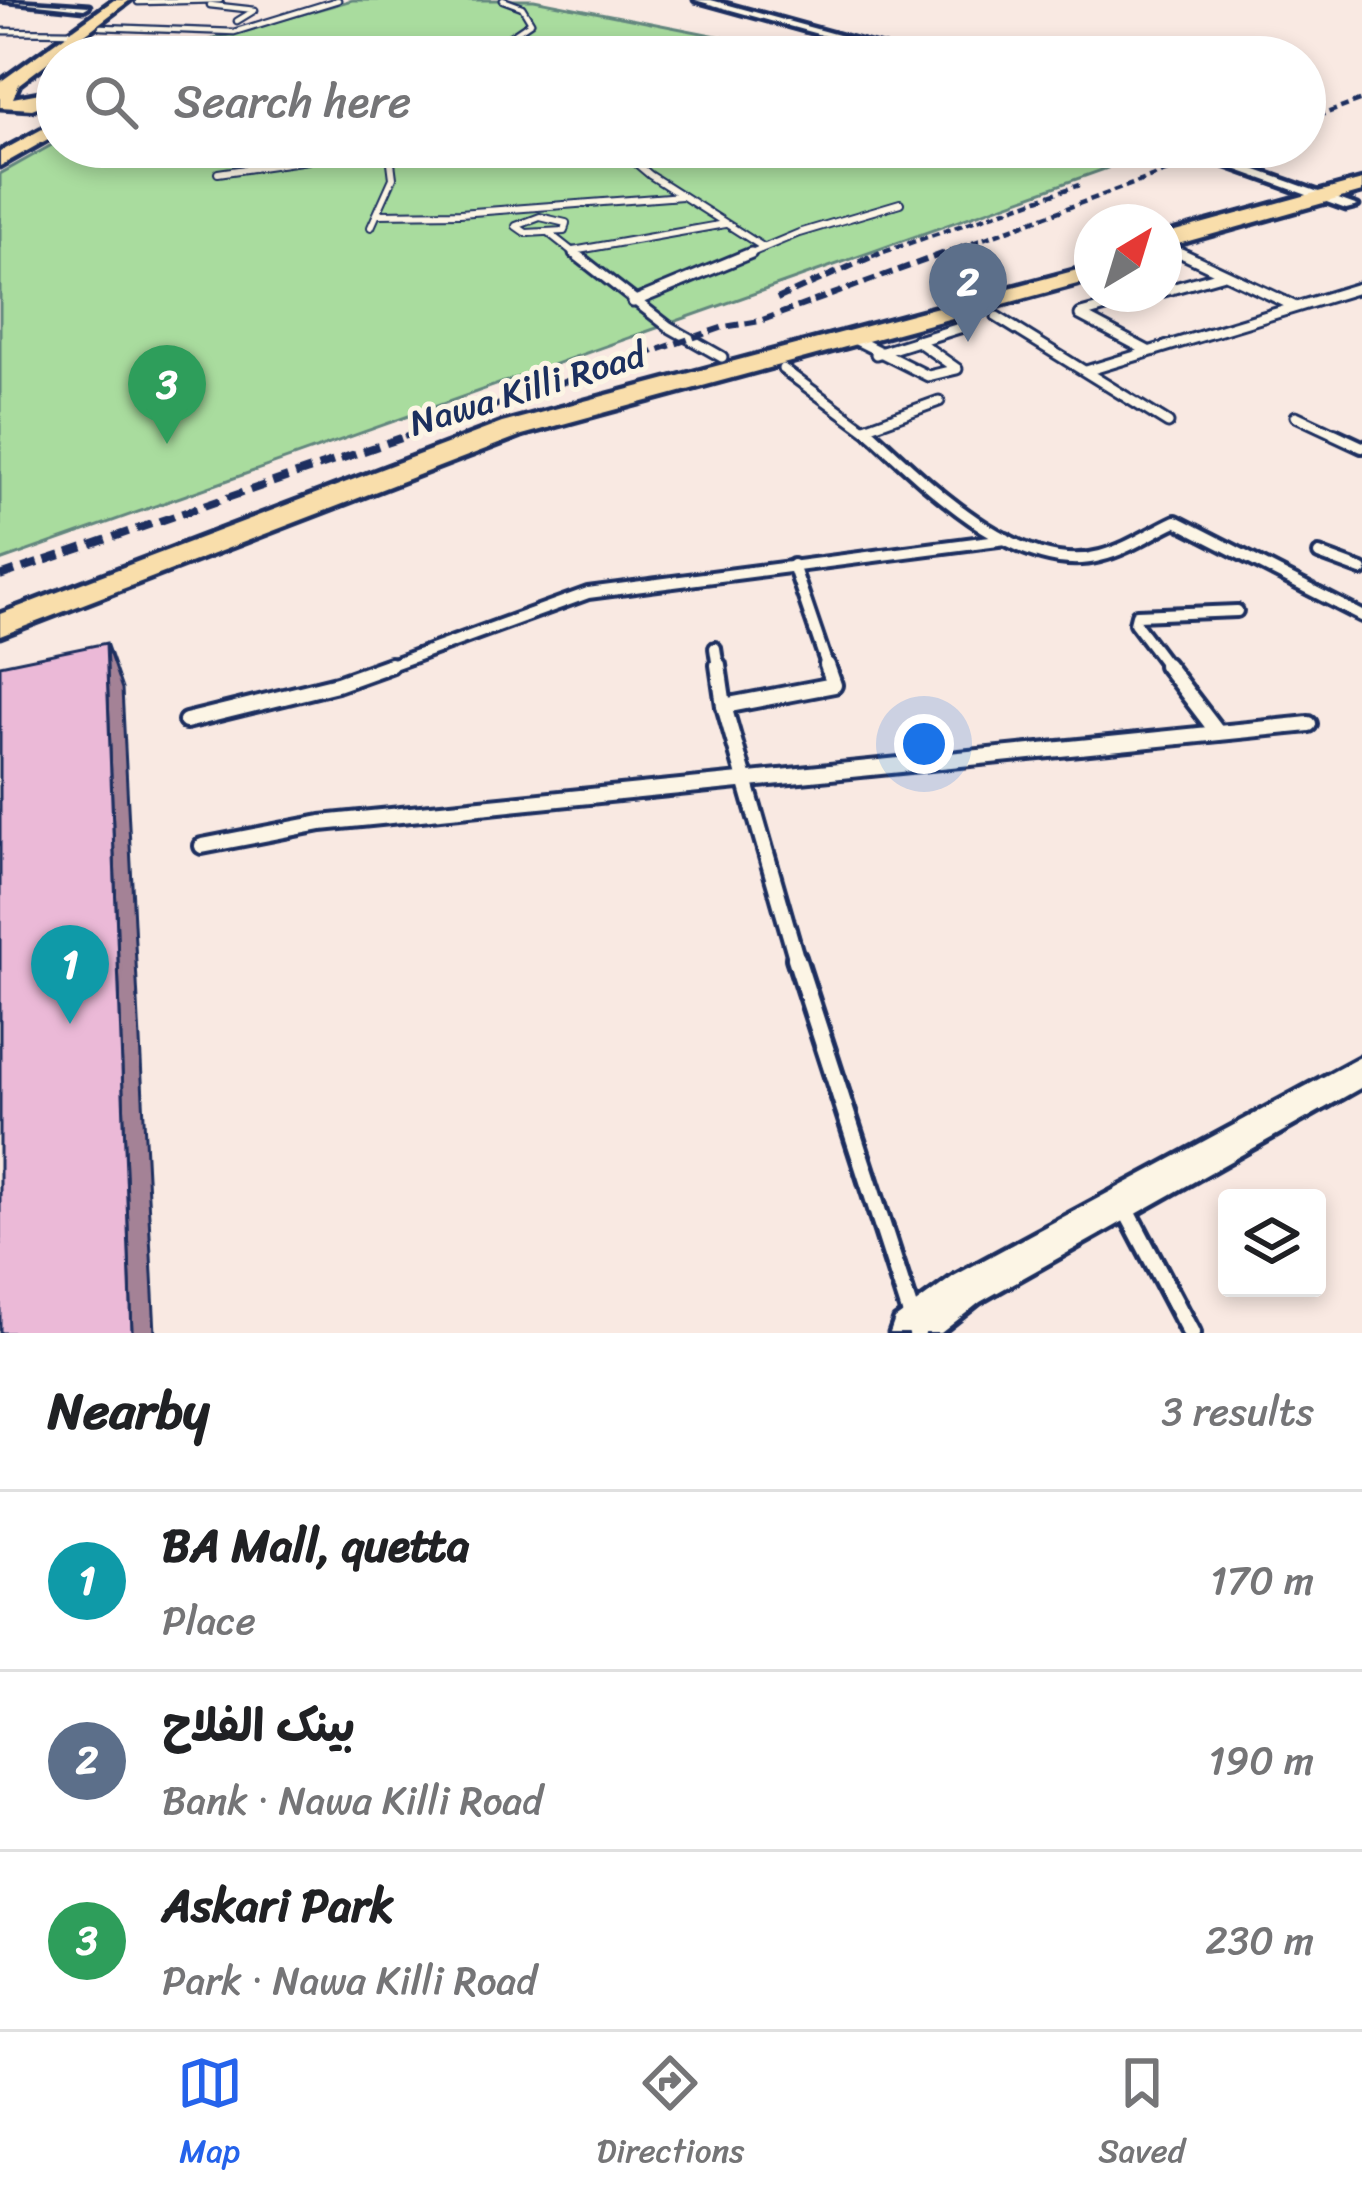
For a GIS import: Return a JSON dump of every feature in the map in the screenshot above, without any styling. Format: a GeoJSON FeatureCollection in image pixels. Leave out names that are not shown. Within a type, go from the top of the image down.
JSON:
{"type":"FeatureCollection","features":[{"type":"Feature","properties":{"kind":"main road"},"geometry":{"type":"LineString","coordinates":[[71,36],[123,0]]}},
{"type":"Feature","properties":{"kind":"main road"},"geometry":{"type":"LineString","coordinates":[[92,36],[140,1]]}},
{"type":"Feature","properties":{"kind":"main road"},"geometry":{"type":"LineString","coordinates":[[36,62],[6,85],[3,103],[36,102]]}},
{"type":"Feature","properties":{"kind":"main road"},"geometry":{"type":"LineString","coordinates":[[0,160],[36,138]]}},
{"type":"Feature","properties":{"kind":"main road"},"geometry":{"type":"LineString","coordinates":[[1182,245],[1349,197]]}},
{"type":"Feature","properties":{"kind":"main road","name":"Nawa Killi Road"},"geometry":{"type":"LineString","coordinates":[[0,608],[470,428],[1074,266]]}},
{"type":"Feature","properties":{"kind":"main road","name":"Nawa Killi Road"},"geometry":{"type":"LineString","coordinates":[[0,626],[482,439],[1074,279]]}},
{"type":"Feature","properties":{"kind":"street"},"geometry":{"type":"LineString","coordinates":[[3,0],[84,6]]}},
{"type":"Feature","properties":{"kind":"street"},"geometry":{"type":"LineString","coordinates":[[700,0],[838,36]]}},
{"type":"Feature","properties":{"kind":"street"},"geometry":{"type":"LineString","coordinates":[[722,0],[855,36]]}},
{"type":"Feature","properties":{"kind":"street"},"geometry":{"type":"LineString","coordinates":[[1251,168],[1349,197]]}},
{"type":"Feature","properties":{"kind":"street"},"geometry":{"type":"LineString","coordinates":[[1264,168],[1349,197]]}},
{"type":"Feature","properties":{"kind":"street"},"geometry":{"type":"LineString","coordinates":[[914,1332],[968,1289],[1362,1070]]}},
{"type":"Feature","properties":{"kind":"lane"},"geometry":{"type":"LineString","coordinates":[[101,27],[234,32],[338,0]]}},
{"type":"Feature","properties":{"kind":"lane"},"geometry":{"type":"LineString","coordinates":[[503,0],[522,7],[531,22],[510,36]]}},
{"type":"Feature","properties":{"kind":"lane"},"geometry":{"type":"LineString","coordinates":[[140,1],[218,1]]}},
{"type":"Feature","properties":{"kind":"lane"},"geometry":{"type":"LineString","coordinates":[[218,1],[209,6],[255,10],[237,21]]}},
{"type":"Feature","properties":{"kind":"lane"},"geometry":{"type":"LineString","coordinates":[[0,31],[76,32]]}},
{"type":"Feature","properties":{"kind":"lane"},"geometry":{"type":"LineString","coordinates":[[218,173],[253,168]]}},
{"type":"Feature","properties":{"kind":"lane"},"geometry":{"type":"LineString","coordinates":[[371,227],[394,181],[395,168]]}},
{"type":"Feature","properties":{"kind":"lane"},"geometry":{"type":"LineString","coordinates":[[645,168],[763,247]]}},
{"type":"Feature","properties":{"kind":"lane"},"geometry":{"type":"LineString","coordinates":[[378,214],[460,214],[682,196]]}},
{"type":"Feature","properties":{"kind":"lane"},"geometry":{"type":"LineString","coordinates":[[633,302],[763,247],[899,203]]}},
{"type":"Feature","properties":{"kind":"lane"},"geometry":{"type":"LineString","coordinates":[[550,234],[564,231],[566,223],[545,217],[516,226],[526,233],[550,234],[633,302],[722,357]]}},
{"type":"Feature","properties":{"kind":"lane"},"geometry":{"type":"LineString","coordinates":[[573,251],[725,224]]}},
{"type":"Feature","properties":{"kind":"lane"},"geometry":{"type":"LineString","coordinates":[[1182,255],[1294,305]]}},
{"type":"Feature","properties":{"kind":"lane"},"geometry":{"type":"LineString","coordinates":[[1182,286],[1225,274]]}},
{"type":"Feature","properties":{"kind":"lane"},"geometry":{"type":"LineString","coordinates":[[1086,370],[1362,286]]}},
{"type":"Feature","properties":{"kind":"lane"},"geometry":{"type":"LineString","coordinates":[[1090,312],[1080,315],[1148,351]]}},
{"type":"Feature","properties":{"kind":"lane"},"geometry":{"type":"LineString","coordinates":[[997,317],[1168,423]]}},
{"type":"Feature","properties":{"kind":"lane"},"geometry":{"type":"LineString","coordinates":[[876,354],[969,325]]}},
{"type":"Feature","properties":{"kind":"lane"},"geometry":{"type":"LineString","coordinates":[[850,337],[928,376],[957,369],[916,340]]}},
{"type":"Feature","properties":{"kind":"lane"},"geometry":{"type":"LineString","coordinates":[[783,370],[865,428],[908,472],[1006,539],[1046,558],[1099,557],[1176,521],[1362,616]]}},
{"type":"Feature","properties":{"kind":"lane"},"geometry":{"type":"LineString","coordinates":[[865,428],[939,401]]}},
{"type":"Feature","properties":{"kind":"lane"},"geometry":{"type":"LineString","coordinates":[[1296,416],[1362,447]]}},
{"type":"Feature","properties":{"kind":"lane"},"geometry":{"type":"LineString","coordinates":[[186,721],[338,684],[588,593],[1006,539]]}},
{"type":"Feature","properties":{"kind":"lane"},"geometry":{"type":"LineString","coordinates":[[1319,554],[1362,570]]}},
{"type":"Feature","properties":{"kind":"lane"},"geometry":{"type":"LineString","coordinates":[[724,706],[834,685],[793,566]]}},
{"type":"Feature","properties":{"kind":"lane"},"geometry":{"type":"LineString","coordinates":[[1218,733],[1135,622],[1137,615],[1238,611]]}},
{"type":"Feature","properties":{"kind":"lane"},"geometry":{"type":"LineString","coordinates":[[715,648],[724,706],[800,973],[914,1332]]}},
{"type":"Feature","properties":{"kind":"lane"},"geometry":{"type":"LineString","coordinates":[[202,846],[321,824],[1309,724]]}},
{"type":"Feature","properties":{"kind":"lane"},"geometry":{"type":"LineString","coordinates":[[1122,1203],[1191,1333]]}},
{"type":"Feature","properties":{"kind":"green space"},"geometry":{"type":"Polygon","coordinates":[[[352,0],[534,0],[717,36],[224,36],[352,0]]]}},
{"type":"Feature","properties":{"kind":"green space"},"geometry":{"type":"Polygon","coordinates":[[[36,154],[36,168],[1105,169],[0,561],[0,174],[36,154]]]}},
{"type":"Feature","properties":{"kind":"building"},"geometry":{"type":"Polygon","coordinates":[[[106,643],[132,1333],[0,1333],[0,665],[106,643]]]}},
{"type":"Feature","properties":{"kind":"railway"},"geometry":{"type":"LineString","coordinates":[[1326,113],[1362,100]]}},
{"type":"Feature","properties":{"kind":"railway"},"geometry":{"type":"LineString","coordinates":[[937,256],[1176,168]]}},
{"type":"Feature","properties":{"kind":"railway"},"geometry":{"type":"LineString","coordinates":[[878,254],[1079,185]]}},
{"type":"Feature","properties":{"kind":"railway"},"geometry":{"type":"LineString","coordinates":[[404,437],[724,327],[760,321],[945,253]]}},
{"type":"Feature","properties":{"kind":"railway"},"geometry":{"type":"LineString","coordinates":[[777,299],[878,254]]}},
{"type":"Feature","properties":{"kind":"railway"},"geometry":{"type":"LineString","coordinates":[[872,256],[878,254]]}},
{"type":"Feature","properties":{"kind":"railway"},"geometry":{"type":"LineString","coordinates":[[0,576],[413,434]]}},
{"type":"Feature","properties":{"kind":"place","name":"بینک الفلاح"},"geometry":{"type":"Point","coordinates":[968,342]}},
{"type":"Feature","properties":{"kind":"place","name":"Askari Park"},"geometry":{"type":"Point","coordinates":[167,444]}},
{"type":"Feature","properties":{"kind":"place","name":"BA Mall, quetta"},"geometry":{"type":"Point","coordinates":[70,1024]}}]}
